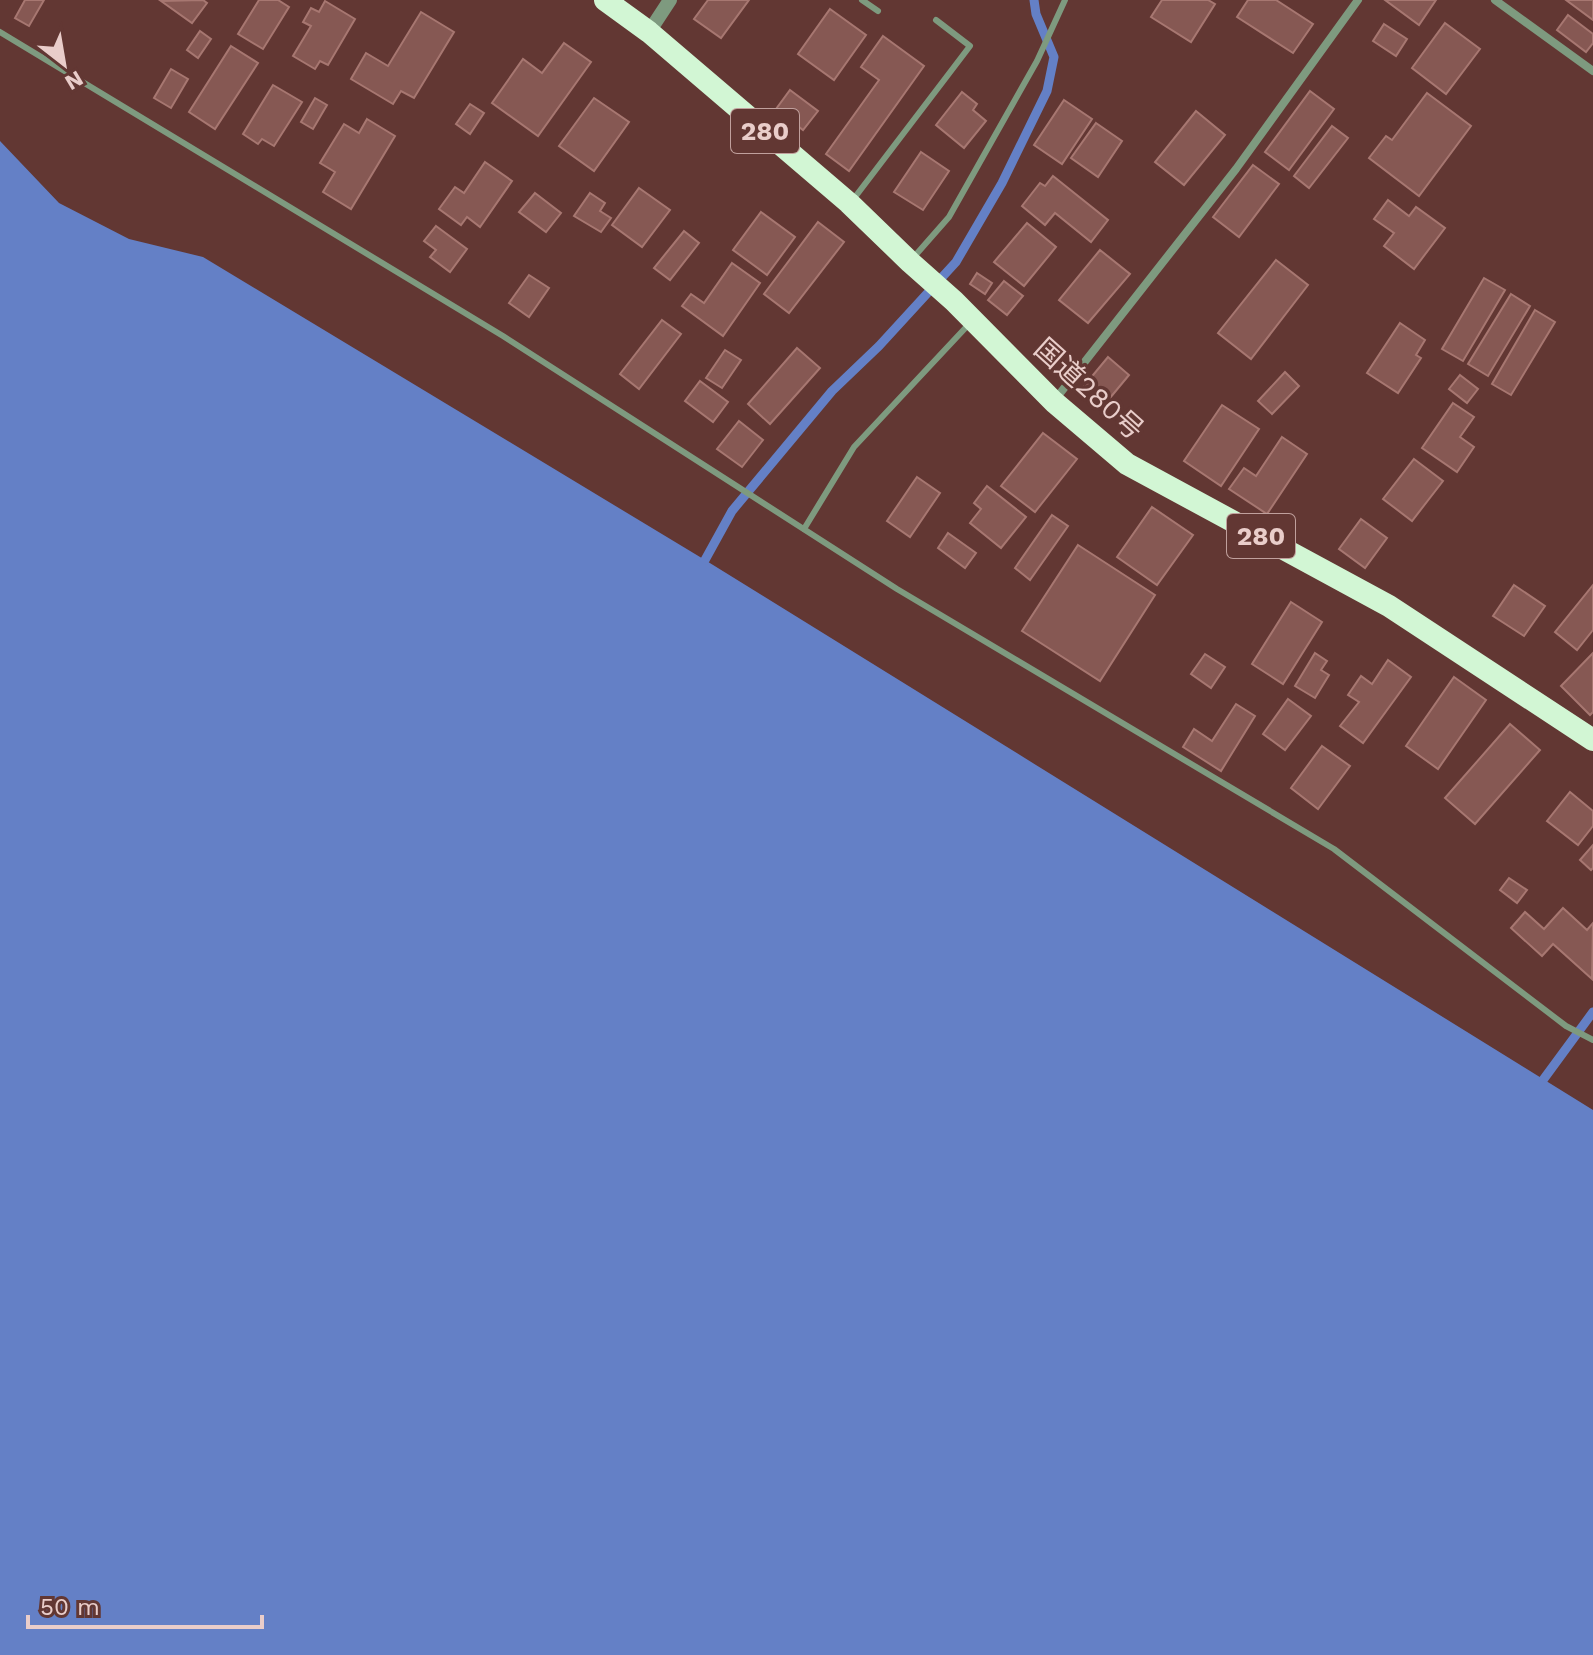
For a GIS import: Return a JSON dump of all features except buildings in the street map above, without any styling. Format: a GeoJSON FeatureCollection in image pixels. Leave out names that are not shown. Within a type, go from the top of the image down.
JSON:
{"type":"FeatureCollection","features":[{"type":"Feature","properties":{"kind":"highway","name":"国道280号"},"geometry":{"type":"LineString","coordinates":[[605,0],[649,32],[849,203],[954,301],[1054,402],[1127,464],[1389,606],[1591,736]]}},
{"type":"Feature","properties":{"kind":"street"},"geometry":{"type":"LineString","coordinates":[[649,32],[670,0]]}},
{"type":"Feature","properties":{"kind":"street"},"geometry":{"type":"LineString","coordinates":[[1054,402],[1236,169],[1358,0]]}},
{"type":"Feature","properties":{"kind":"street"},"geometry":{"type":"LineString","coordinates":[[1495,0],[1593,71]]}},
{"type":"Feature","properties":{"kind":"lane"},"geometry":{"type":"LineString","coordinates":[[862,0],[878,11]]}},
{"type":"Feature","properties":{"kind":"lane"},"geometry":{"type":"LineString","coordinates":[[914,266],[949,217],[1037,61],[1065,0]]}},
{"type":"Feature","properties":{"kind":"lane"},"geometry":{"type":"LineString","coordinates":[[849,203],[970,46],[936,20]]}},
{"type":"Feature","properties":{"kind":"lane"},"geometry":{"type":"LineString","coordinates":[[0,32],[503,336],[897,589],[1334,849],[1566,1026],[1593,1040]]}},
{"type":"Feature","properties":{"kind":"lane"},"geometry":{"type":"LineString","coordinates":[[804,529],[854,447],[972,320]]}},
{"type":"Feature","properties":{"kind":"water"},"geometry":{"type":"Polygon","coordinates":[[[0,141],[59,203],[129,239],[203,257],[705,560],[1593,1110],[1593,1655],[0,1655],[0,141]]]}},
{"type":"Feature","properties":{"kind":"waterway"},"geometry":{"type":"LineString","coordinates":[[705,560],[732,511],[832,391],[879,346],[956,262],[1002,183],[1047,91],[1054,57],[1036,14],[1034,0]]}},
{"type":"Feature","properties":{"kind":"waterway"},"geometry":{"type":"LineString","coordinates":[[1543,1080],[1593,1012]]}}]}
